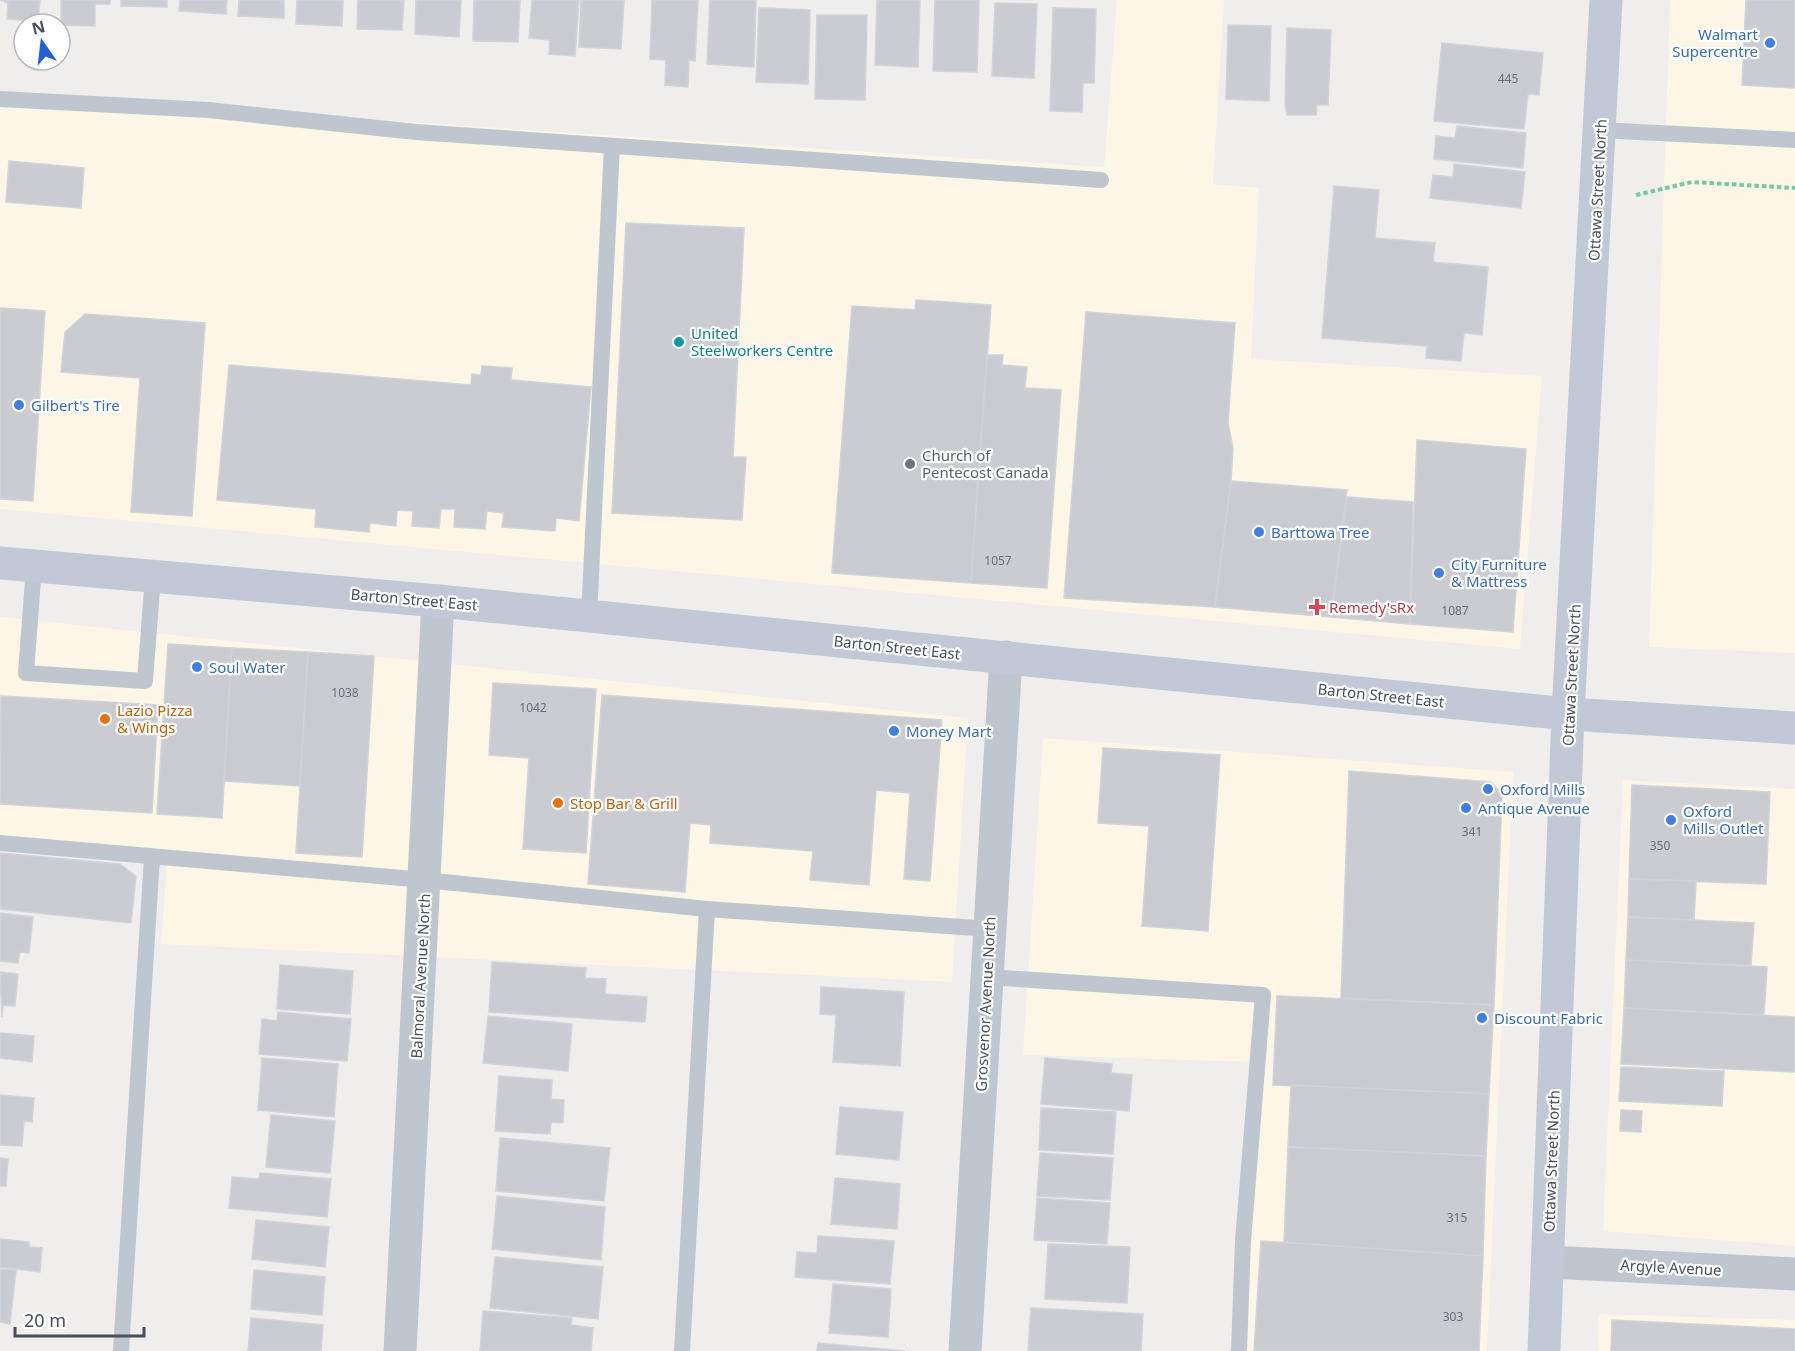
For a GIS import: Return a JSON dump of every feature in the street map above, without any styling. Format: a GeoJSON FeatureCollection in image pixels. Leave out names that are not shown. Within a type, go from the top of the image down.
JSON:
{"type":"FeatureCollection","features":[{"type":"Feature","properties":{"kind":"main road","name":"Ottawa Street North"},"geometry":{"type":"LineString","coordinates":[[1544,1351],[1568,714],[1606,0]]}},
{"type":"Feature","properties":{"kind":"main road","name":"Barton Street East"},"geometry":{"type":"LineString","coordinates":[[0,563],[438,601],[1568,714],[1795,728]]}},
{"type":"Feature","properties":{"kind":"street","name":"Balmoral Avenue North"},"geometry":{"type":"LineString","coordinates":[[400,1351],[438,601]]}},
{"type":"Feature","properties":{"kind":"street","name":"Grosvenor Avenue North"},"geometry":{"type":"LineString","coordinates":[[965,1351],[1006,657]]}},
{"type":"Feature","properties":{"kind":"street","name":"Argyle Avenue"},"geometry":{"type":"LineString","coordinates":[[1548,1262],[1795,1274]]}},
{"type":"Feature","properties":{"kind":"lane"},"geometry":{"type":"LineString","coordinates":[[0,99],[3,97],[208,110],[416,132],[1101,180]]}},
{"type":"Feature","properties":{"kind":"lane"},"geometry":{"type":"LineString","coordinates":[[1600,130],[1795,140]]}},
{"type":"Feature","properties":{"kind":"lane"},"geometry":{"type":"LineString","coordinates":[[589,616],[612,146]]}},
{"type":"Feature","properties":{"kind":"lane"},"geometry":{"type":"LineString","coordinates":[[34,566],[26,673],[145,681],[153,576]]}},
{"type":"Feature","properties":{"kind":"lane"},"geometry":{"type":"LineString","coordinates":[[0,843],[425,880],[707,909],[990,929]]}},
{"type":"Feature","properties":{"kind":"lane"},"geometry":{"type":"LineString","coordinates":[[121,1351],[152,857]]}},
{"type":"Feature","properties":{"kind":"lane"},"geometry":{"type":"LineString","coordinates":[[682,1351],[707,909]]}},
{"type":"Feature","properties":{"kind":"lane"},"geometry":{"type":"LineString","coordinates":[[987,977],[1263,995],[1243,1241],[1239,1351]]}},
{"type":"Feature","properties":{"kind":"path"},"geometry":{"type":"LineString","coordinates":[[1596,206],[1692,182],[1795,188]]}},
{"type":"Feature","properties":{"kind":"shaded area"},"geometry":{"type":"Polygon","coordinates":[[[1117,0],[1224,0],[1213,184],[1259,188],[1251,359],[1542,376],[1520,649],[0,509],[0,96],[1104,167],[1117,0]]]}},
{"type":"Feature","properties":{"kind":"shaded area"},"geometry":{"type":"Polygon","coordinates":[[[1670,0],[1795,0],[1795,653],[1649,647],[1670,0]]]}},
{"type":"Feature","properties":{"kind":"shaded area"},"geometry":{"type":"Polygon","coordinates":[[[0,617],[968,718],[952,982],[161,944],[167,864],[0,842],[0,617]]]}},
{"type":"Feature","properties":{"kind":"shaded area"},"geometry":{"type":"Polygon","coordinates":[[[1043,738],[1513,772],[1487,1351],[1243,1351],[1255,1062],[1023,1055],[1043,738]]]}},
{"type":"Feature","properties":{"kind":"shaded area"},"geometry":{"type":"Polygon","coordinates":[[[1623,780],[1795,789],[1795,1246],[1603,1231],[1623,780]]]}},
{"type":"Feature","properties":{"kind":"shaded area"},"geometry":{"type":"Polygon","coordinates":[[[1599,1314],[1795,1320],[1795,1351],[1598,1351],[1599,1314]]]}},
{"type":"Feature","properties":{"kind":"building"},"geometry":{"type":"Polygon","coordinates":[[[0,0],[40,0],[39,12],[12,12],[12,19],[7,19],[8,3],[0,0]]]}},
{"type":"Feature","properties":{"kind":"building"},"geometry":{"type":"Polygon","coordinates":[[[61,0],[110,0],[110,4],[95,4],[95,26],[72,25],[72,12],[61,12],[61,0]]]}},
{"type":"Feature","properties":{"kind":"building"},"geometry":{"type":"Polygon","coordinates":[[[121,0],[167,0],[167,7],[121,6],[121,0]]]}},
{"type":"Feature","properties":{"kind":"building"},"geometry":{"type":"Polygon","coordinates":[[[180,0],[227,0],[226,14],[179,11],[180,0]]]}},
{"type":"Feature","properties":{"kind":"building"},"geometry":{"type":"Polygon","coordinates":[[[239,0],[284,0],[284,18],[238,16],[239,0]]]}},
{"type":"Feature","properties":{"kind":"building"},"geometry":{"type":"Polygon","coordinates":[[[297,0],[343,0],[342,26],[296,24],[297,0]]]}},
{"type":"Feature","properties":{"kind":"building"},"geometry":{"type":"Polygon","coordinates":[[[358,0],[404,0],[402,30],[357,29],[358,0]]]}},
{"type":"Feature","properties":{"kind":"building"},"geometry":{"type":"Polygon","coordinates":[[[416,0],[461,0],[459,37],[415,34],[416,0]]]}},
{"type":"Feature","properties":{"kind":"building"},"geometry":{"type":"Polygon","coordinates":[[[474,0],[520,0],[518,42],[473,41],[474,0]]]}},
{"type":"Feature","properties":{"kind":"building"},"geometry":{"type":"Polygon","coordinates":[[[532,0],[579,0],[575,56],[549,54],[550,40],[529,38],[532,0]]]}},
{"type":"Feature","properties":{"kind":"building"},"geometry":{"type":"Polygon","coordinates":[[[581,0],[624,0],[621,49],[579,47],[581,0]]]}},
{"type":"Feature","properties":{"kind":"building"},"geometry":{"type":"Polygon","coordinates":[[[652,0],[698,0],[695,61],[689,60],[688,87],[665,85],[666,60],[650,59],[652,0]]]}},
{"type":"Feature","properties":{"kind":"building"},"geometry":{"type":"Polygon","coordinates":[[[710,0],[756,0],[754,67],[707,64],[710,0]]]}},
{"type":"Feature","properties":{"kind":"building"},"geometry":{"type":"Polygon","coordinates":[[[877,0],[920,0],[918,67],[875,65],[877,0]]]}},
{"type":"Feature","properties":{"kind":"building"},"geometry":{"type":"Polygon","coordinates":[[[935,0],[979,0],[977,72],[933,71],[935,0]]]}},
{"type":"Feature","properties":{"kind":"building","name":"Walmart Supercentre"},"geometry":{"type":"Polygon","coordinates":[[[1746,0],[1795,0],[1795,88],[1742,85],[1746,0]]]}},
{"type":"Feature","properties":{"kind":"building"},"geometry":{"type":"Polygon","coordinates":[[[995,3],[1037,4],[1034,78],[992,76],[995,3]]]}},
{"type":"Feature","properties":{"kind":"building"},"geometry":{"type":"Polygon","coordinates":[[[759,8],[810,10],[808,84],[756,82],[759,8]]]}},
{"type":"Feature","properties":{"kind":"building"},"geometry":{"type":"Polygon","coordinates":[[[1053,8],[1096,9],[1094,83],[1083,83],[1082,112],[1050,111],[1053,8]]]}},
{"type":"Feature","properties":{"kind":"building"},"geometry":{"type":"Polygon","coordinates":[[[817,15],[867,15],[865,100],[815,99],[817,15]]]}},
{"type":"Feature","properties":{"kind":"building"},"geometry":{"type":"Polygon","coordinates":[[[1228,25],[1271,26],[1269,101],[1226,99],[1228,25]]]}},
{"type":"Feature","properties":{"kind":"building"},"geometry":{"type":"Polygon","coordinates":[[[1287,28],[1331,30],[1328,105],[1317,105],[1316,115],[1287,115],[1285,103],[1287,28]]]}},
{"type":"Feature","properties":{"kind":"building"},"geometry":{"type":"Polygon","coordinates":[[[1442,43],[1543,53],[1539,95],[1528,94],[1524,129],[1434,121],[1442,43]]]}},
{"type":"Feature","properties":{"kind":"building"},"geometry":{"type":"Polygon","coordinates":[[[1457,126],[1526,133],[1523,168],[1434,159],[1436,136],[1455,138],[1457,126]]]}},
{"type":"Feature","properties":{"kind":"building"},"geometry":{"type":"Polygon","coordinates":[[[9,161],[84,168],[81,208],[6,202],[9,161]]]}},
{"type":"Feature","properties":{"kind":"building"},"geometry":{"type":"Polygon","coordinates":[[[1454,164],[1525,172],[1521,208],[1430,198],[1433,175],[1453,177],[1454,164]]]}},
{"type":"Feature","properties":{"kind":"building"},"geometry":{"type":"Polygon","coordinates":[[[1334,186],[1379,190],[1375,238],[1435,243],[1433,262],[1488,267],[1482,335],[1464,333],[1461,361],[1426,358],[1427,346],[1322,338],[1334,186]]]}},
{"type":"Feature","properties":{"kind":"building","name":"United Steelworkers Centre"},"geometry":{"type":"Polygon","coordinates":[[[626,223],[744,228],[733,457],[746,457],[742,520],[612,513],[626,223]]]}},
{"type":"Feature","properties":{"kind":"building","name":"Church of Pentecost Canada"},"geometry":{"type":"Polygon","coordinates":[[[916,300],[991,305],[971,583],[832,573],[852,306],[915,310],[916,300]]]}},
{"type":"Feature","properties":{"kind":"building","name":"Gilbert's Tire"},"geometry":{"type":"Polygon","coordinates":[[[0,308],[45,311],[33,501],[0,499],[0,308]]]}},
{"type":"Feature","properties":{"kind":"building"},"geometry":{"type":"Polygon","coordinates":[[[1086,312],[1235,323],[1228,423],[1233,448],[1231,481],[1215,607],[1064,598],[1086,312]]]}},
{"type":"Feature","properties":{"kind":"building"},"geometry":{"type":"Polygon","coordinates":[[[85,314],[205,323],[192,516],[131,512],[140,378],[61,372],[65,332],[85,314]]]}},
{"type":"Feature","properties":{"kind":"building"},"geometry":{"type":"Polygon","coordinates":[[[987,355],[1003,355],[1002,365],[1027,367],[1025,388],[1061,390],[1047,588],[971,583],[987,355]]]}},
{"type":"Feature","properties":{"kind":"building"},"geometry":{"type":"Polygon","coordinates":[[[229,365],[471,385],[472,374],[481,375],[482,366],[512,368],[511,380],[591,387],[579,521],[556,518],[555,531],[502,527],[504,513],[487,511],[485,529],[454,527],[455,509],[441,509],[439,528],[412,526],[413,511],[397,510],[396,526],[370,523],[369,532],[315,527],[316,509],[217,500],[229,365]]]}},
{"type":"Feature","properties":{"kind":"building"},"geometry":{"type":"Polygon","coordinates":[[[1417,440],[1526,449],[1513,632],[1410,624],[1417,440]]]}},
{"type":"Feature","properties":{"kind":"building"},"geometry":{"type":"Polygon","coordinates":[[[1231,481],[1347,490],[1331,617],[1215,607],[1231,481]]]}},
{"type":"Feature","properties":{"kind":"building"},"geometry":{"type":"Polygon","coordinates":[[[1347,497],[1413,502],[1410,624],[1331,617],[1347,497]]]}},
{"type":"Feature","properties":{"kind":"building"},"geometry":{"type":"Polygon","coordinates":[[[168,644],[232,648],[222,818],[157,814],[168,644]]]}},
{"type":"Feature","properties":{"kind":"building"},"geometry":{"type":"Polygon","coordinates":[[[232,648],[308,652],[300,786],[224,781],[232,648]]]}},
{"type":"Feature","properties":{"kind":"building"},"geometry":{"type":"Polygon","coordinates":[[[308,652],[374,656],[362,857],[296,853],[308,652]]]}},
{"type":"Feature","properties":{"kind":"building","name":"Stop Bar & Grill"},"geometry":{"type":"Polygon","coordinates":[[[493,683],[596,689],[586,853],[523,849],[529,758],[489,755],[493,683]]]}},
{"type":"Feature","properties":{"kind":"building"},"geometry":{"type":"Polygon","coordinates":[[[602,695],[942,720],[930,881],[904,879],[910,793],[876,790],[869,885],[810,880],[813,851],[710,843],[711,825],[690,823],[685,892],[588,884],[602,695]]]}},
{"type":"Feature","properties":{"kind":"building"},"geometry":{"type":"Polygon","coordinates":[[[1,696],[158,705],[152,813],[0,804],[1,696]]]}},
{"type":"Feature","properties":{"kind":"building"},"geometry":{"type":"Polygon","coordinates":[[[1103,748],[1220,755],[1208,931],[1142,926],[1149,826],[1098,823],[1103,748]]]}},
{"type":"Feature","properties":{"kind":"building"},"geometry":{"type":"Polygon","coordinates":[[[1349,771],[1491,782],[1502,794],[1494,1005],[1341,998],[1349,771]]]}},
{"type":"Feature","properties":{"kind":"building"},"geometry":{"type":"Polygon","coordinates":[[[1632,785],[1770,792],[1766,884],[1629,879],[1632,785]]]}},
{"type":"Feature","properties":{"kind":"building"},"geometry":{"type":"Polygon","coordinates":[[[0,853],[120,864],[136,876],[131,923],[0,909],[0,853]]]}},
{"type":"Feature","properties":{"kind":"building"},"geometry":{"type":"Polygon","coordinates":[[[1629,879],[1696,881],[1694,920],[1628,917],[1629,879]]]}},
{"type":"Feature","properties":{"kind":"building"},"geometry":{"type":"Polygon","coordinates":[[[0,913],[33,917],[29,953],[20,952],[18,963],[0,961],[0,913]]]}},
{"type":"Feature","properties":{"kind":"building"},"geometry":{"type":"Polygon","coordinates":[[[1628,917],[1754,923],[1751,966],[1626,960],[1628,917]]]}},
{"type":"Feature","properties":{"kind":"building"},"geometry":{"type":"Polygon","coordinates":[[[1626,960],[1767,967],[1764,1015],[1624,1008],[1626,960]]]}},
{"type":"Feature","properties":{"kind":"building"},"geometry":{"type":"Polygon","coordinates":[[[492,962],[586,968],[585,978],[606,979],[605,994],[647,997],[645,1022],[489,1012],[492,962]]]}},
{"type":"Feature","properties":{"kind":"building"},"geometry":{"type":"Polygon","coordinates":[[[280,965],[353,971],[350,1014],[277,1009],[280,965]]]}},
{"type":"Feature","properties":{"kind":"building"},"geometry":{"type":"Polygon","coordinates":[[[0,972],[18,974],[15,1006],[3,1005],[2,1017],[0,972]]]}},
{"type":"Feature","properties":{"kind":"building"},"geometry":{"type":"Polygon","coordinates":[[[821,987],[904,992],[900,1066],[833,1062],[836,1015],[820,1014],[821,987]]]}},
{"type":"Feature","properties":{"kind":"building"},"geometry":{"type":"Polygon","coordinates":[[[1277,996],[1494,1005],[1489,1094],[1273,1085],[1277,996]]]}},
{"type":"Feature","properties":{"kind":"building"},"geometry":{"type":"Polygon","coordinates":[[[1624,1008],[1795,1017],[1795,1072],[1621,1064],[1624,1008]]]}},
{"type":"Feature","properties":{"kind":"building"},"geometry":{"type":"Polygon","coordinates":[[[278,1012],[351,1019],[347,1061],[259,1054],[262,1019],[277,1021],[278,1012]]]}},
{"type":"Feature","properties":{"kind":"building"},"geometry":{"type":"Polygon","coordinates":[[[488,1016],[572,1024],[568,1071],[483,1063],[488,1016]]]}},
{"type":"Feature","properties":{"kind":"building"},"geometry":{"type":"Polygon","coordinates":[[[0,1033],[34,1036],[32,1062],[0,1058],[0,1033]]]}},
{"type":"Feature","properties":{"kind":"building"},"geometry":{"type":"Polygon","coordinates":[[[262,1058],[338,1064],[334,1117],[258,1110],[262,1058]]]}},
{"type":"Feature","properties":{"kind":"building"},"geometry":{"type":"Polygon","coordinates":[[[1045,1058],[1112,1064],[1111,1073],[1132,1075],[1129,1111],[1041,1104],[1045,1058]]]}},
{"type":"Feature","properties":{"kind":"building"},"geometry":{"type":"Polygon","coordinates":[[[1621,1067],[1724,1071],[1722,1106],[1619,1101],[1621,1067]]]}},
{"type":"Feature","properties":{"kind":"building"},"geometry":{"type":"Polygon","coordinates":[[[499,1076],[552,1080],[551,1099],[564,1100],[563,1123],[551,1122],[550,1134],[495,1131],[499,1076]]]}},
{"type":"Feature","properties":{"kind":"building"},"geometry":{"type":"Polygon","coordinates":[[[1291,1085],[1489,1094],[1486,1156],[1288,1147],[1291,1085]]]}},
{"type":"Feature","properties":{"kind":"building"},"geometry":{"type":"Polygon","coordinates":[[[0,1095],[34,1098],[32,1122],[24,1121],[22,1146],[0,1145],[0,1095]]]}},
{"type":"Feature","properties":{"kind":"building"},"geometry":{"type":"Polygon","coordinates":[[[840,1107],[903,1112],[899,1160],[836,1154],[840,1107]]]}},
{"type":"Feature","properties":{"kind":"building"},"geometry":{"type":"Polygon","coordinates":[[[1041,1108],[1116,1112],[1113,1154],[1039,1150],[1041,1108]]]}},
{"type":"Feature","properties":{"kind":"building"},"geometry":{"type":"Polygon","coordinates":[[[1621,1110],[1642,1111],[1641,1132],[1620,1131],[1621,1110]]]}},
{"type":"Feature","properties":{"kind":"building"},"geometry":{"type":"Polygon","coordinates":[[[271,1115],[335,1121],[330,1173],[266,1167],[271,1115]]]}},
{"type":"Feature","properties":{"kind":"building"},"geometry":{"type":"Polygon","coordinates":[[[500,1138],[610,1148],[604,1201],[496,1191],[500,1138]]]}},
{"type":"Feature","properties":{"kind":"building"},"geometry":{"type":"Polygon","coordinates":[[[1288,1147],[1486,1156],[1483,1256],[1284,1243],[1288,1147]]]}},
{"type":"Feature","properties":{"kind":"building"},"geometry":{"type":"Polygon","coordinates":[[[1040,1153],[1113,1158],[1110,1200],[1037,1196],[1040,1153]]]}},
{"type":"Feature","properties":{"kind":"building"},"geometry":{"type":"Polygon","coordinates":[[[0,1158],[8,1159],[6,1186],[0,1186],[0,1158]]]}},
{"type":"Feature","properties":{"kind":"building"},"geometry":{"type":"Polygon","coordinates":[[[260,1173],[331,1179],[327,1217],[229,1208],[232,1177],[259,1179],[260,1173]]]}},
{"type":"Feature","properties":{"kind":"building"},"geometry":{"type":"Polygon","coordinates":[[[835,1178],[900,1184],[897,1229],[831,1224],[835,1178]]]}},
{"type":"Feature","properties":{"kind":"building"},"geometry":{"type":"Polygon","coordinates":[[[497,1196],[605,1207],[601,1260],[492,1249],[497,1196]]]}},
{"type":"Feature","properties":{"kind":"building"},"geometry":{"type":"Polygon","coordinates":[[[1037,1198],[1110,1203],[1107,1244],[1034,1240],[1037,1198]]]}},
{"type":"Feature","properties":{"kind":"building"},"geometry":{"type":"Polygon","coordinates":[[[256,1220],[329,1227],[325,1267],[252,1259],[256,1220]]]}},
{"type":"Feature","properties":{"kind":"building"},"geometry":{"type":"Polygon","coordinates":[[[818,1236],[894,1241],[890,1284],[795,1277],[797,1252],[817,1253],[818,1236]]]}},
{"type":"Feature","properties":{"kind":"building"},"geometry":{"type":"Polygon","coordinates":[[[0,1239],[29,1242],[29,1247],[42,1248],[40,1272],[0,1267],[0,1239]]]}},
{"type":"Feature","properties":{"kind":"building"},"geometry":{"type":"Polygon","coordinates":[[[1261,1241],[1483,1256],[1479,1351],[1254,1351],[1261,1241]]]}},
{"type":"Feature","properties":{"kind":"building"},"geometry":{"type":"Polygon","coordinates":[[[1048,1244],[1130,1247],[1127,1303],[1045,1299],[1048,1244]]]}},
{"type":"Feature","properties":{"kind":"building"},"geometry":{"type":"Polygon","coordinates":[[[495,1257],[603,1267],[598,1319],[490,1308],[495,1257]]]}},
{"type":"Feature","properties":{"kind":"building"},"geometry":{"type":"Polygon","coordinates":[[[0,1269],[16,1270],[10,1324],[0,1322],[0,1269]]]}},
{"type":"Feature","properties":{"kind":"building"},"geometry":{"type":"Polygon","coordinates":[[[254,1270],[325,1277],[322,1315],[251,1309],[254,1270]]]}},
{"type":"Feature","properties":{"kind":"building"},"geometry":{"type":"Polygon","coordinates":[[[833,1284],[891,1289],[888,1337],[829,1333],[833,1284]]]}},
{"type":"Feature","properties":{"kind":"building"},"geometry":{"type":"Polygon","coordinates":[[[1031,1308],[1143,1314],[1141,1351],[1028,1351],[1031,1308]]]}},
{"type":"Feature","properties":{"kind":"building"},"geometry":{"type":"Polygon","coordinates":[[[483,1311],[572,1318],[571,1325],[593,1328],[591,1351],[480,1351],[483,1311]]]}},
{"type":"Feature","properties":{"kind":"building"},"geometry":{"type":"Polygon","coordinates":[[[251,1318],[323,1325],[321,1351],[248,1351],[251,1318]]]}},
{"type":"Feature","properties":{"kind":"building"},"geometry":{"type":"Polygon","coordinates":[[[1612,1320],[1795,1329],[1795,1351],[1611,1351],[1612,1320]]]}},
{"type":"Feature","properties":{"kind":"building"},"geometry":{"type":"Polygon","coordinates":[[[818,1343],[905,1351],[817,1351],[818,1343]]]}},
{"type":"Feature","properties":{"kind":"place","name":"Walmart Supercentre"},"geometry":{"type":"Point","coordinates":[1770,43]}},
{"type":"Feature","properties":{"kind":"place","name":"United Steelworkers Centre"},"geometry":{"type":"Point","coordinates":[679,342]}},
{"type":"Feature","properties":{"kind":"place","name":"Gilbert's Tire"},"geometry":{"type":"Point","coordinates":[19,405]}},
{"type":"Feature","properties":{"kind":"place","name":"Church of Pentecost Canada"},"geometry":{"type":"Point","coordinates":[910,464]}},
{"type":"Feature","properties":{"kind":"place","name":"Barttowa Tree"},"geometry":{"type":"Point","coordinates":[1259,532]}},
{"type":"Feature","properties":{"kind":"place","name":"City Furniture & Mattress"},"geometry":{"type":"Point","coordinates":[1439,573]}},
{"type":"Feature","properties":{"kind":"place","name":"Remedy'sRx"},"geometry":{"type":"Point","coordinates":[1317,607]}},
{"type":"Feature","properties":{"kind":"place","name":"Soul Water"},"geometry":{"type":"Point","coordinates":[197,667]}},
{"type":"Feature","properties":{"kind":"place","name":"Lazio Pizza & Wings"},"geometry":{"type":"Point","coordinates":[105,719]}},
{"type":"Feature","properties":{"kind":"place","name":"Money Mart"},"geometry":{"type":"Point","coordinates":[894,731]}},
{"type":"Feature","properties":{"kind":"place","name":"Oxford Mills"},"geometry":{"type":"Point","coordinates":[1488,789]}},
{"type":"Feature","properties":{"kind":"place","name":"Stop Bar & Grill"},"geometry":{"type":"Point","coordinates":[558,803]}},
{"type":"Feature","properties":{"kind":"place","name":"Antique Avenue"},"geometry":{"type":"Point","coordinates":[1466,808]}},
{"type":"Feature","properties":{"kind":"place","name":"Oxford Mills Outlet"},"geometry":{"type":"Point","coordinates":[1671,820]}},
{"type":"Feature","properties":{"kind":"place","name":"Discount Fabric"},"geometry":{"type":"Point","coordinates":[1482,1018]}}]}
